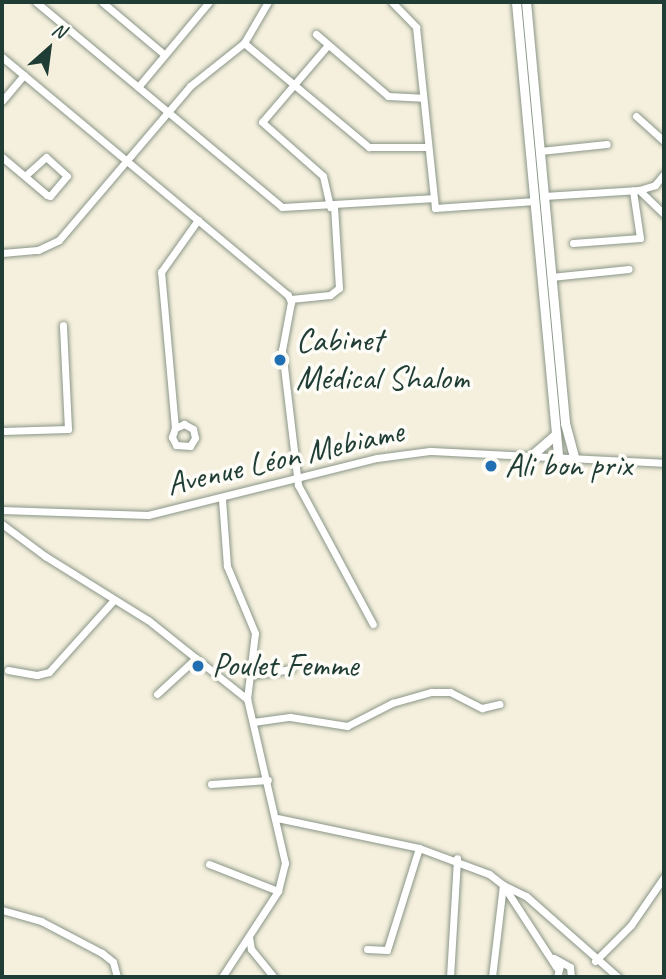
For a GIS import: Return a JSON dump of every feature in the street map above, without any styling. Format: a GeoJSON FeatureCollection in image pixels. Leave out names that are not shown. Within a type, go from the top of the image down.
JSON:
{"type":"FeatureCollection","features":[{"type":"Feature","properties":{"kind":"main road"},"geometry":{"type":"LineString","coordinates":[[516,2],[551,277],[565,423],[574,457]]}},
{"type":"Feature","properties":{"kind":"main road"},"geometry":{"type":"LineString","coordinates":[[526,2],[540,151],[539,199],[558,457]]}},
{"type":"Feature","properties":{"kind":"main road"},"geometry":{"type":"LineString","coordinates":[[532,455],[556,434]]}},
{"type":"Feature","properties":{"kind":"street"},"geometry":{"type":"LineString","coordinates":[[36,2],[282,207],[332,207],[432,198]]}},
{"type":"Feature","properties":{"kind":"street"},"geometry":{"type":"LineString","coordinates":[[102,2],[166,55]]}},
{"type":"Feature","properties":{"kind":"street"},"geometry":{"type":"LineString","coordinates":[[2,253],[38,250],[59,240],[196,80],[244,43],[268,2]]}},
{"type":"Feature","properties":{"kind":"street"},"geometry":{"type":"LineString","coordinates":[[392,2],[415,21],[435,208],[636,191],[655,185],[664,174]]}},
{"type":"Feature","properties":{"kind":"street"},"geometry":{"type":"LineString","coordinates":[[138,87],[204,4]]}},
{"type":"Feature","properties":{"kind":"street"},"geometry":{"type":"LineString","coordinates":[[316,34],[388,96],[422,98]]}},
{"type":"Feature","properties":{"kind":"street"},"geometry":{"type":"LineString","coordinates":[[244,43],[373,148],[428,147]]}},
{"type":"Feature","properties":{"kind":"street"},"geometry":{"type":"LineString","coordinates":[[2,57],[291,299],[330,295],[339,288],[332,207],[323,176],[262,125],[293,84],[328,45]]}},
{"type":"Feature","properties":{"kind":"street"},"geometry":{"type":"LineString","coordinates":[[2,101],[24,75]]}},
{"type":"Feature","properties":{"kind":"street"},"geometry":{"type":"LineString","coordinates":[[636,116],[664,141]]}},
{"type":"Feature","properties":{"kind":"street"},"geometry":{"type":"LineString","coordinates":[[540,151],[607,144]]}},
{"type":"Feature","properties":{"kind":"street"},"geometry":{"type":"LineString","coordinates":[[2,157],[25,176],[51,196],[67,176],[46,157],[25,176]]}},
{"type":"Feature","properties":{"kind":"street"},"geometry":{"type":"LineString","coordinates":[[636,191],[664,214]]}},
{"type":"Feature","properties":{"kind":"street"},"geometry":{"type":"LineString","coordinates":[[573,243],[640,238],[636,191]]}},
{"type":"Feature","properties":{"kind":"street"},"geometry":{"type":"LineString","coordinates":[[175,428],[162,267],[198,220]]}},
{"type":"Feature","properties":{"kind":"street"},"geometry":{"type":"LineString","coordinates":[[551,277],[629,269]]}},
{"type":"Feature","properties":{"kind":"street"},"geometry":{"type":"LineString","coordinates":[[291,299],[282,350],[296,478],[318,528],[373,624]]}},
{"type":"Feature","properties":{"kind":"street"},"geometry":{"type":"LineString","coordinates":[[2,431],[68,429],[63,325]]}},
{"type":"Feature","properties":{"kind":"street","name":"Avenue Léon Mebiame"},"geometry":{"type":"LineString","coordinates":[[2,510],[128,516],[222,499],[296,478],[416,452],[532,455],[664,463]]}},
{"type":"Feature","properties":{"kind":"street"},"geometry":{"type":"LineString","coordinates":[[222,499],[227,566],[255,633],[247,699],[278,818],[285,863],[278,891],[222,977]]}},
{"type":"Feature","properties":{"kind":"street"},"geometry":{"type":"LineString","coordinates":[[2,523],[113,601],[148,620],[247,699]]}},
{"type":"Feature","properties":{"kind":"street"},"geometry":{"type":"LineString","coordinates":[[9,670],[37,675],[49,672],[113,601]]}},
{"type":"Feature","properties":{"kind":"street"},"geometry":{"type":"LineString","coordinates":[[157,694],[196,658]]}},
{"type":"Feature","properties":{"kind":"street"},"geometry":{"type":"LineString","coordinates":[[251,675],[292,668]]}},
{"type":"Feature","properties":{"kind":"street"},"geometry":{"type":"LineString","coordinates":[[253,722],[290,717],[347,726],[392,703],[431,692],[450,692],[482,708],[500,704]]}},
{"type":"Feature","properties":{"kind":"street"},"geometry":{"type":"LineString","coordinates":[[211,784],[268,780]]}},
{"type":"Feature","properties":{"kind":"street"},"geometry":{"type":"LineString","coordinates":[[278,818],[419,848],[457,859],[526,896],[595,961],[618,977]]}},
{"type":"Feature","properties":{"kind":"street"},"geometry":{"type":"LineString","coordinates":[[367,949],[387,950],[419,848]]}},
{"type":"Feature","properties":{"kind":"street"},"geometry":{"type":"LineString","coordinates":[[450,977],[457,859]]}},
{"type":"Feature","properties":{"kind":"street"},"geometry":{"type":"LineString","coordinates":[[209,864],[278,891]]}},
{"type":"Feature","properties":{"kind":"street"},"geometry":{"type":"LineString","coordinates":[[595,961],[631,925],[664,877]]}},
{"type":"Feature","properties":{"kind":"street"},"geometry":{"type":"LineString","coordinates":[[503,885],[561,966],[570,967],[571,977]]}},
{"type":"Feature","properties":{"kind":"street"},"geometry":{"type":"LineString","coordinates":[[492,977],[503,885]]}},
{"type":"Feature","properties":{"kind":"street"},"geometry":{"type":"LineString","coordinates":[[2,910],[41,921],[102,953],[113,962],[117,977]]}},
{"type":"Feature","properties":{"kind":"street"},"geometry":{"type":"LineString","coordinates":[[249,937],[251,949],[274,977]]}},
{"type":"Feature","properties":{"kind":"street"},"geometry":{"type":"LineString","coordinates":[[557,977],[561,966]]}},
{"type":"Feature","properties":{"kind":"place","name":"Cabinet Médical Shalom"},"geometry":{"type":"Point","coordinates":[280,360]}},
{"type":"Feature","properties":{"kind":"place","name":"Ali bon prix"},"geometry":{"type":"Point","coordinates":[491,466]}},
{"type":"Feature","properties":{"kind":"place","name":"Poulet Femme"},"geometry":{"type":"Point","coordinates":[198,666]}}]}
